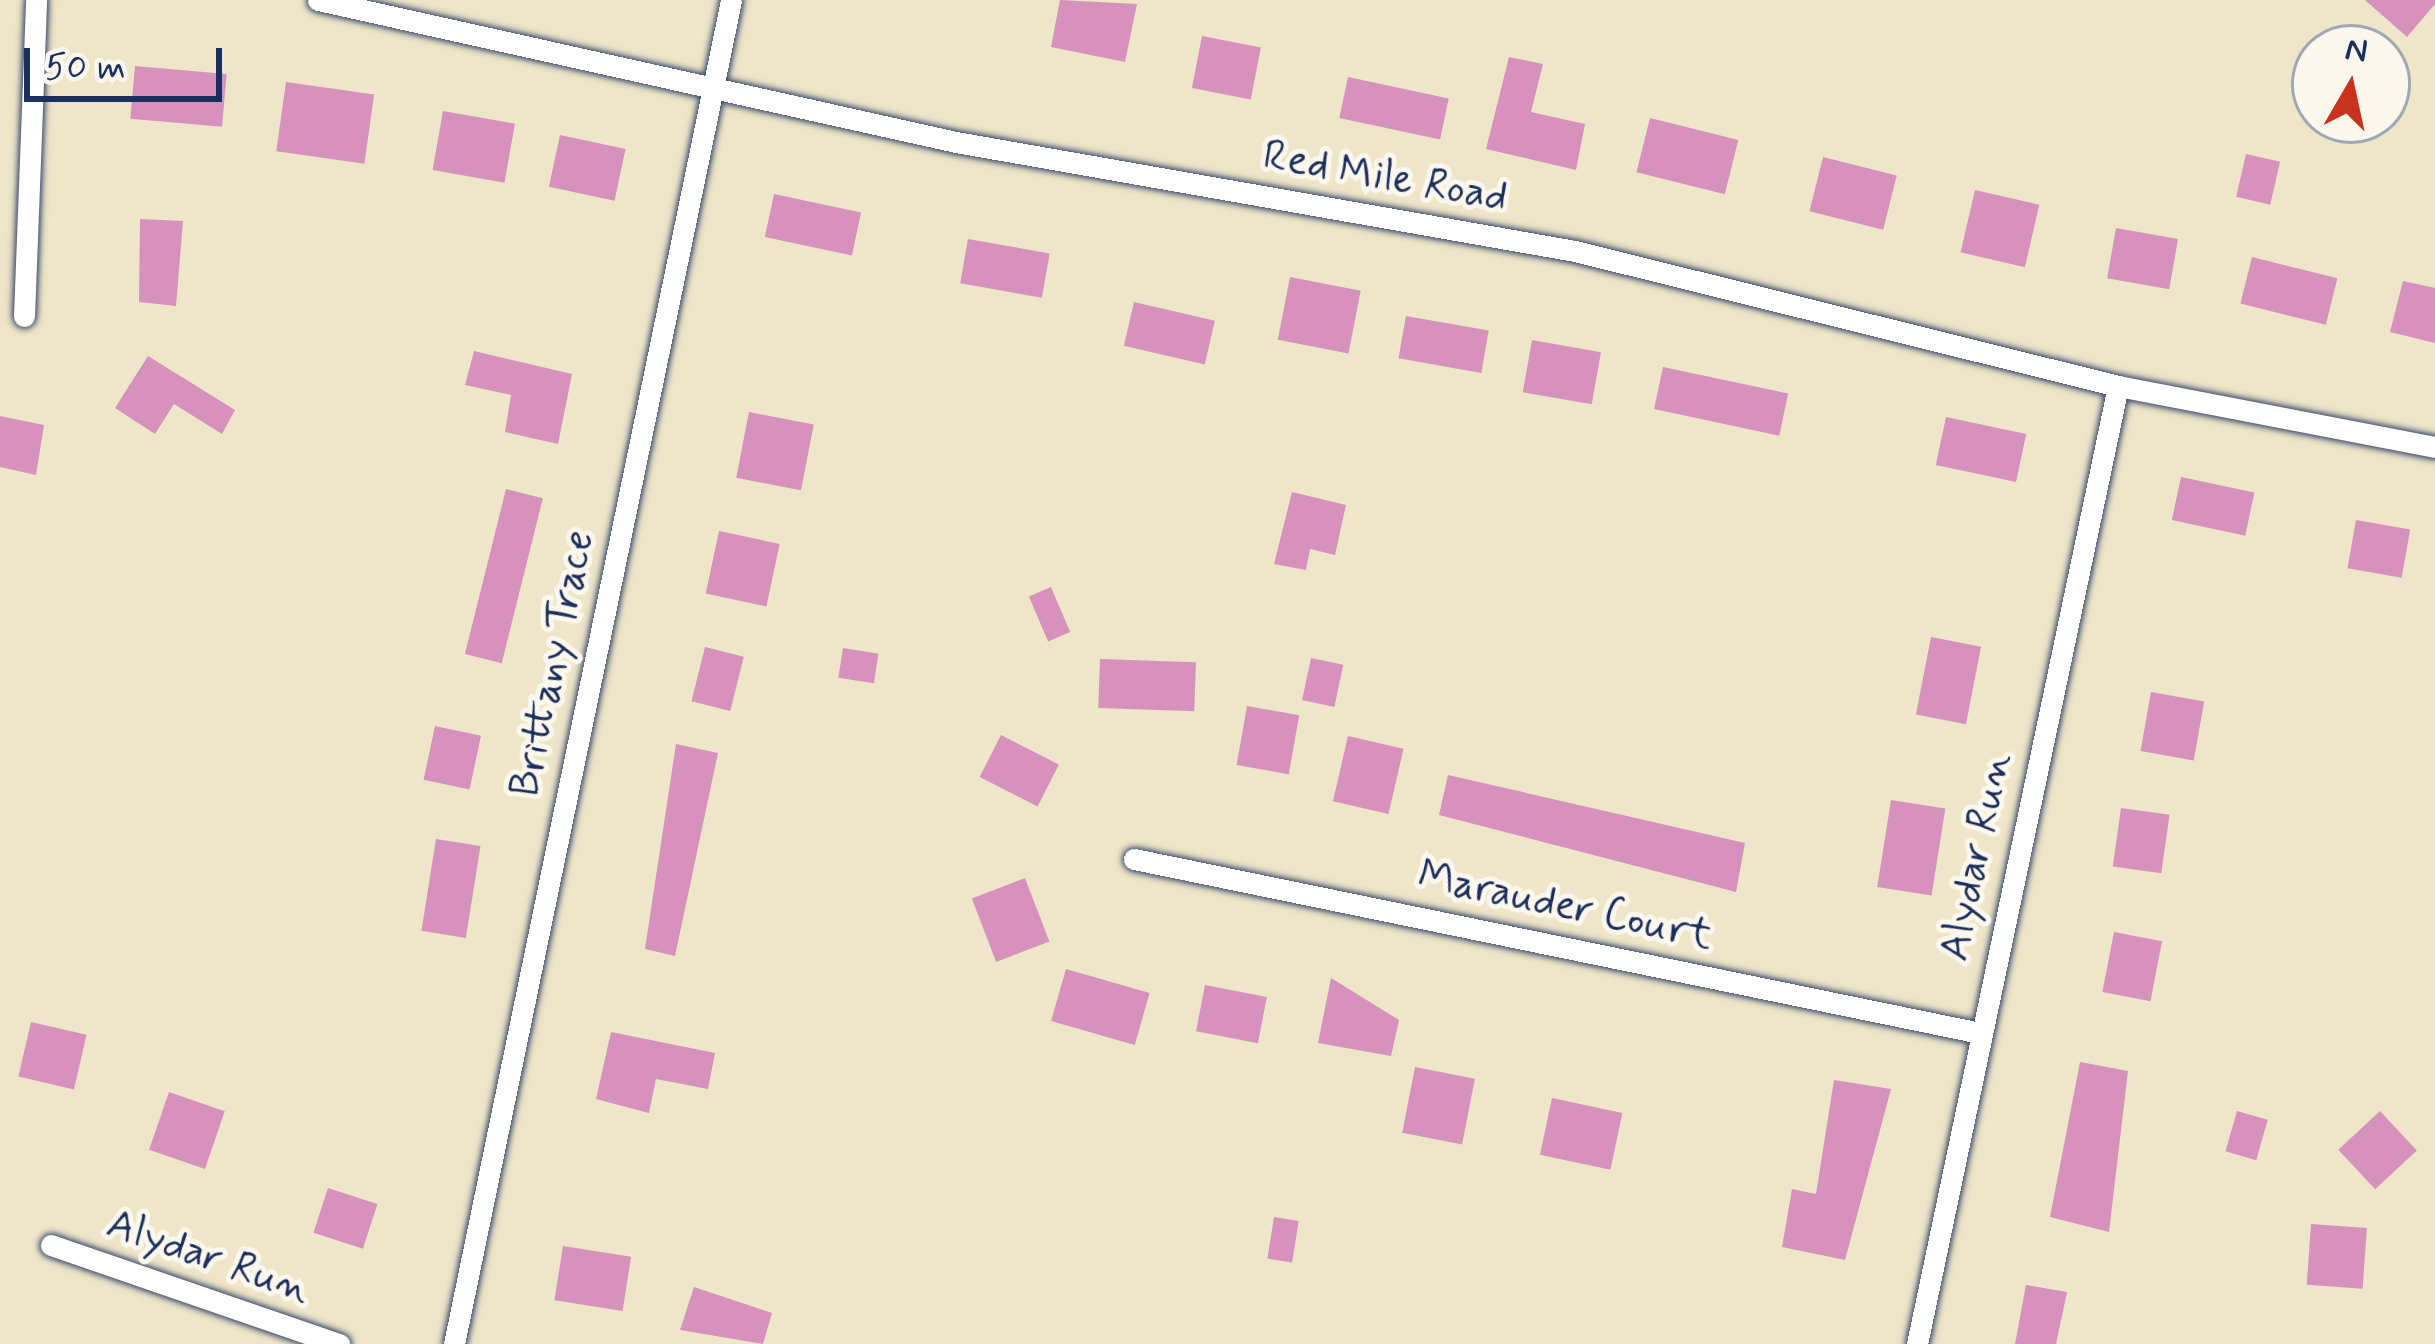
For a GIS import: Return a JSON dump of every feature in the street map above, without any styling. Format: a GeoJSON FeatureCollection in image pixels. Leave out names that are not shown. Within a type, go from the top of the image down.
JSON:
{"type":"FeatureCollection","features":[{"type":"Feature","properties":{"kind":"street"},"geometry":{"type":"LineString","coordinates":[[24,316],[36,0]]}},
{"type":"Feature","properties":{"kind":"street","name":"Red Mile Road"},"geometry":{"type":"LineString","coordinates":[[318,0],[716,87],[1575,251],[2118,386],[2435,448]]}},
{"type":"Feature","properties":{"kind":"street","name":"Brittany Trace"},"geometry":{"type":"LineString","coordinates":[[454,1344],[731,0]]}},
{"type":"Feature","properties":{"kind":"street","name":"Alydar Run"},"geometry":{"type":"LineString","coordinates":[[1917,1344],[2118,386]]}},
{"type":"Feature","properties":{"kind":"street","name":"Marauder Court"},"geometry":{"type":"LineString","coordinates":[[1134,859],[1980,1033]]}},
{"type":"Feature","properties":{"kind":"street","name":"Alydar Run"},"geometry":{"type":"LineString","coordinates":[[51,1246],[339,1344]]}},
{"type":"Feature","properties":{"kind":"building"},"geometry":{"type":"Polygon","coordinates":[[[1060,0],[1137,4],[1125,62],[1051,47],[1060,0]]]}},
{"type":"Feature","properties":{"kind":"building"},"geometry":{"type":"Polygon","coordinates":[[[2365,0],[2435,0],[2411,32],[2411,24],[2392,24],[2365,0]]]}},
{"type":"Feature","properties":{"kind":"building"},"geometry":{"type":"Polygon","coordinates":[[[1202,36],[1261,47],[1251,99],[1192,88],[1202,36]]]}},
{"type":"Feature","properties":{"kind":"building"},"geometry":{"type":"Polygon","coordinates":[[[1509,57],[1543,64],[1531,112],[1585,124],[1576,170],[1486,149],[1509,57]]]}},
{"type":"Feature","properties":{"kind":"building"},"geometry":{"type":"Polygon","coordinates":[[[135,66],[227,74],[222,127],[130,119],[135,66]]]}},
{"type":"Feature","properties":{"kind":"building"},"geometry":{"type":"Polygon","coordinates":[[[1348,77],[1449,98],[1440,139],[1339,118],[1348,77]]]}},
{"type":"Feature","properties":{"kind":"building"},"geometry":{"type":"Polygon","coordinates":[[[286,82],[374,94],[364,164],[276,151],[286,82]]]}},
{"type":"Feature","properties":{"kind":"building"},"geometry":{"type":"Polygon","coordinates":[[[443,111],[515,124],[504,183],[433,170],[443,111]]]}},
{"type":"Feature","properties":{"kind":"building"},"geometry":{"type":"Polygon","coordinates":[[[1650,118],[1738,140],[1725,194],[1636,172],[1650,118]]]}},
{"type":"Feature","properties":{"kind":"building"},"geometry":{"type":"Polygon","coordinates":[[[560,135],[626,149],[615,201],[549,187],[560,135]]]}},
{"type":"Feature","properties":{"kind":"building"},"geometry":{"type":"Polygon","coordinates":[[[2246,154],[2280,162],[2270,205],[2236,197],[2246,154]]]}},
{"type":"Feature","properties":{"kind":"building"},"geometry":{"type":"Polygon","coordinates":[[[1823,157],[1897,175],[1883,230],[1809,211],[1823,157]]]}},
{"type":"Feature","properties":{"kind":"building"},"geometry":{"type":"Polygon","coordinates":[[[1975,190],[2039,205],[2025,267],[1961,252],[1975,190]]]}},
{"type":"Feature","properties":{"kind":"building"},"geometry":{"type":"Polygon","coordinates":[[[774,194],[861,213],[852,256],[765,237],[774,194]]]}},
{"type":"Feature","properties":{"kind":"building"},"geometry":{"type":"Polygon","coordinates":[[[140,219],[183,221],[176,306],[139,302],[140,219]]]}},
{"type":"Feature","properties":{"kind":"building"},"geometry":{"type":"Polygon","coordinates":[[[2116,228],[2178,239],[2169,289],[2107,278],[2116,228]]]}},
{"type":"Feature","properties":{"kind":"building"},"geometry":{"type":"Polygon","coordinates":[[[968,239],[1050,253],[1042,298],[960,283],[968,239]]]}},
{"type":"Feature","properties":{"kind":"building"},"geometry":{"type":"Polygon","coordinates":[[[2252,257],[2337,278],[2326,325],[2240,304],[2252,257]]]}},
{"type":"Feature","properties":{"kind":"building"},"geometry":{"type":"Polygon","coordinates":[[[1290,277],[1361,291],[1348,354],[1278,340],[1290,277]]]}},
{"type":"Feature","properties":{"kind":"building"},"geometry":{"type":"Polygon","coordinates":[[[2403,281],[2435,288],[2435,343],[2390,332],[2403,281]]]}},
{"type":"Feature","properties":{"kind":"building"},"geometry":{"type":"Polygon","coordinates":[[[1134,302],[1215,321],[1205,365],[1124,346],[1134,302]]]}},
{"type":"Feature","properties":{"kind":"building"},"geometry":{"type":"Polygon","coordinates":[[[1406,316],[1489,331],[1481,373],[1399,358],[1406,316]]]}},
{"type":"Feature","properties":{"kind":"building"},"geometry":{"type":"Polygon","coordinates":[[[1532,340],[1601,352],[1592,404],[1523,392],[1532,340]]]}},
{"type":"Feature","properties":{"kind":"building"},"geometry":{"type":"Polygon","coordinates":[[[474,351],[572,374],[558,444],[505,432],[511,395],[465,385],[474,351]]]}},
{"type":"Feature","properties":{"kind":"building"},"geometry":{"type":"Polygon","coordinates":[[[148,356],[235,410],[222,434],[174,404],[155,434],[115,408],[148,356]]]}},
{"type":"Feature","properties":{"kind":"building"},"geometry":{"type":"Polygon","coordinates":[[[1663,367],[1788,394],[1779,436],[1654,409],[1663,367]]]}},
{"type":"Feature","properties":{"kind":"building"},"geometry":{"type":"Polygon","coordinates":[[[749,412],[814,425],[801,490],[736,478],[749,412]]]}},
{"type":"Feature","properties":{"kind":"building"},"geometry":{"type":"Polygon","coordinates":[[[0,416],[44,425],[36,475],[0,467],[0,416]]]}},
{"type":"Feature","properties":{"kind":"building"},"geometry":{"type":"Polygon","coordinates":[[[1946,417],[2026,434],[2016,482],[1936,465],[1946,417]]]}},
{"type":"Feature","properties":{"kind":"building"},"geometry":{"type":"Polygon","coordinates":[[[2181,477],[2254,493],[2245,536],[2172,520],[2181,477]]]}},
{"type":"Feature","properties":{"kind":"building"},"geometry":{"type":"Polygon","coordinates":[[[506,489],[543,498],[502,663],[465,654],[506,489]]]}},
{"type":"Feature","properties":{"kind":"building"},"geometry":{"type":"Polygon","coordinates":[[[1292,492],[1346,505],[1335,555],[1310,549],[1306,570],[1274,564],[1292,492]]]}},
{"type":"Feature","properties":{"kind":"building"},"geometry":{"type":"Polygon","coordinates":[[[2356,520],[2410,530],[2402,578],[2347,568],[2356,520]]]}},
{"type":"Feature","properties":{"kind":"building"},"geometry":{"type":"Polygon","coordinates":[[[719,531],[780,544],[766,606],[706,594],[719,531]]]}},
{"type":"Feature","properties":{"kind":"building"},"geometry":{"type":"Polygon","coordinates":[[[1051,587],[1070,632],[1048,641],[1029,596],[1051,587]]]}},
{"type":"Feature","properties":{"kind":"building"},"geometry":{"type":"Polygon","coordinates":[[[1931,637],[1981,647],[1966,724],[1916,715],[1931,637]]]}},
{"type":"Feature","properties":{"kind":"building"},"geometry":{"type":"Polygon","coordinates":[[[705,647],[744,657],[730,711],[691,701],[705,647]]]}},
{"type":"Feature","properties":{"kind":"building"},"geometry":{"type":"Polygon","coordinates":[[[843,648],[879,654],[874,683],[838,678],[843,648]]]}},
{"type":"Feature","properties":{"kind":"building"},"geometry":{"type":"Polygon","coordinates":[[[1311,658],[1343,665],[1334,707],[1302,700],[1311,658]]]}},
{"type":"Feature","properties":{"kind":"building"},"geometry":{"type":"Polygon","coordinates":[[[1100,659],[1196,662],[1194,711],[1098,708],[1100,659]]]}},
{"type":"Feature","properties":{"kind":"building"},"geometry":{"type":"Polygon","coordinates":[[[2151,692],[2204,701],[2194,760],[2141,751],[2151,692]]]}},
{"type":"Feature","properties":{"kind":"building"},"geometry":{"type":"Polygon","coordinates":[[[1247,706],[1299,715],[1289,774],[1237,765],[1247,706]]]}},
{"type":"Feature","properties":{"kind":"building"},"geometry":{"type":"Polygon","coordinates":[[[435,726],[481,736],[470,790],[424,780],[435,726]]]}},
{"type":"Feature","properties":{"kind":"building"},"geometry":{"type":"Polygon","coordinates":[[[1001,735],[1059,765],[1038,806],[980,777],[1001,735]]]}},
{"type":"Feature","properties":{"kind":"building"},"geometry":{"type":"Polygon","coordinates":[[[1348,736],[1404,749],[1388,814],[1333,801],[1348,736]]]}},
{"type":"Feature","properties":{"kind":"building"},"geometry":{"type":"Polygon","coordinates":[[[676,744],[718,753],[675,956],[645,949],[676,744]]]}},
{"type":"Feature","properties":{"kind":"building"},"geometry":{"type":"Polygon","coordinates":[[[1448,775],[1745,843],[1736,892],[1439,815],[1448,775]]]}},
{"type":"Feature","properties":{"kind":"building"},"geometry":{"type":"Polygon","coordinates":[[[1891,800],[1945,809],[1932,896],[1877,887],[1891,800]]]}},
{"type":"Feature","properties":{"kind":"building"},"geometry":{"type":"Polygon","coordinates":[[[2121,808],[2170,815],[2161,873],[2113,866],[2121,808]]]}},
{"type":"Feature","properties":{"kind":"building"},"geometry":{"type":"Polygon","coordinates":[[[436,839],[480,846],[466,938],[421,931],[436,839]]]}},
{"type":"Feature","properties":{"kind":"building"},"geometry":{"type":"Polygon","coordinates":[[[1025,878],[1049,941],[996,962],[972,898],[1025,878]]]}},
{"type":"Feature","properties":{"kind":"building"},"geometry":{"type":"Polygon","coordinates":[[[2114,932],[2162,941],[2150,1001],[2102,992],[2114,932]]]}},
{"type":"Feature","properties":{"kind":"building"},"geometry":{"type":"Polygon","coordinates":[[[1066,969],[1150,993],[1135,1045],[1051,1021],[1066,969]]]}},
{"type":"Feature","properties":{"kind":"building"},"geometry":{"type":"Polygon","coordinates":[[[1331,978],[1399,1020],[1391,1056],[1318,1043],[1331,978]]]}},
{"type":"Feature","properties":{"kind":"building"},"geometry":{"type":"Polygon","coordinates":[[[1205,985],[1267,997],[1258,1043],[1196,1031],[1205,985]]]}},
{"type":"Feature","properties":{"kind":"building"},"geometry":{"type":"Polygon","coordinates":[[[31,1022],[87,1035],[74,1089],[18,1077],[31,1022]]]}},
{"type":"Feature","properties":{"kind":"building"},"geometry":{"type":"Polygon","coordinates":[[[611,1032],[715,1053],[708,1089],[656,1079],[649,1113],[596,1099],[611,1032]]]}},
{"type":"Feature","properties":{"kind":"building"},"geometry":{"type":"Polygon","coordinates":[[[2080,1062],[2128,1071],[2109,1232],[2050,1217],[2080,1062]]]}},
{"type":"Feature","properties":{"kind":"building"},"geometry":{"type":"Polygon","coordinates":[[[1415,1067],[1475,1079],[1462,1144],[1402,1133],[1415,1067]]]}},
{"type":"Feature","properties":{"kind":"building"},"geometry":{"type":"Polygon","coordinates":[[[1834,1080],[1891,1089],[1845,1260],[1782,1247],[1792,1189],[1816,1194],[1834,1080]]]}},
{"type":"Feature","properties":{"kind":"building"},"geometry":{"type":"Polygon","coordinates":[[[169,1092],[225,1111],[205,1169],[149,1150],[169,1092]]]}},
{"type":"Feature","properties":{"kind":"building"},"geometry":{"type":"Polygon","coordinates":[[[1552,1098],[1622,1113],[1610,1170],[1540,1155],[1552,1098]]]}},
{"type":"Feature","properties":{"kind":"building"},"geometry":{"type":"Polygon","coordinates":[[[2237,1111],[2268,1120],[2256,1160],[2225,1151],[2237,1111]]]}},
{"type":"Feature","properties":{"kind":"building"},"geometry":{"type":"Polygon","coordinates":[[[2380,1111],[2417,1150],[2375,1189],[2338,1150],[2380,1111]]]}},
{"type":"Feature","properties":{"kind":"building"},"geometry":{"type":"Polygon","coordinates":[[[328,1188],[377,1204],[363,1249],[313,1233],[328,1188]]]}},
{"type":"Feature","properties":{"kind":"building"},"geometry":{"type":"Polygon","coordinates":[[[1274,1217],[1299,1221],[1292,1262],[1267,1258],[1274,1217]]]}},
{"type":"Feature","properties":{"kind":"building"},"geometry":{"type":"Polygon","coordinates":[[[2311,1224],[2367,1228],[2363,1289],[2307,1285],[2311,1224]]]}},
{"type":"Feature","properties":{"kind":"building"},"geometry":{"type":"Polygon","coordinates":[[[563,1246],[631,1257],[623,1311],[554,1300],[563,1246]]]}},
{"type":"Feature","properties":{"kind":"building"},"geometry":{"type":"Polygon","coordinates":[[[2026,1285],[2067,1292],[2056,1344],[2015,1344],[2026,1285]]]}},
{"type":"Feature","properties":{"kind":"building"},"geometry":{"type":"Polygon","coordinates":[[[694,1287],[772,1313],[763,1344],[680,1330],[694,1287]]]}}]}
